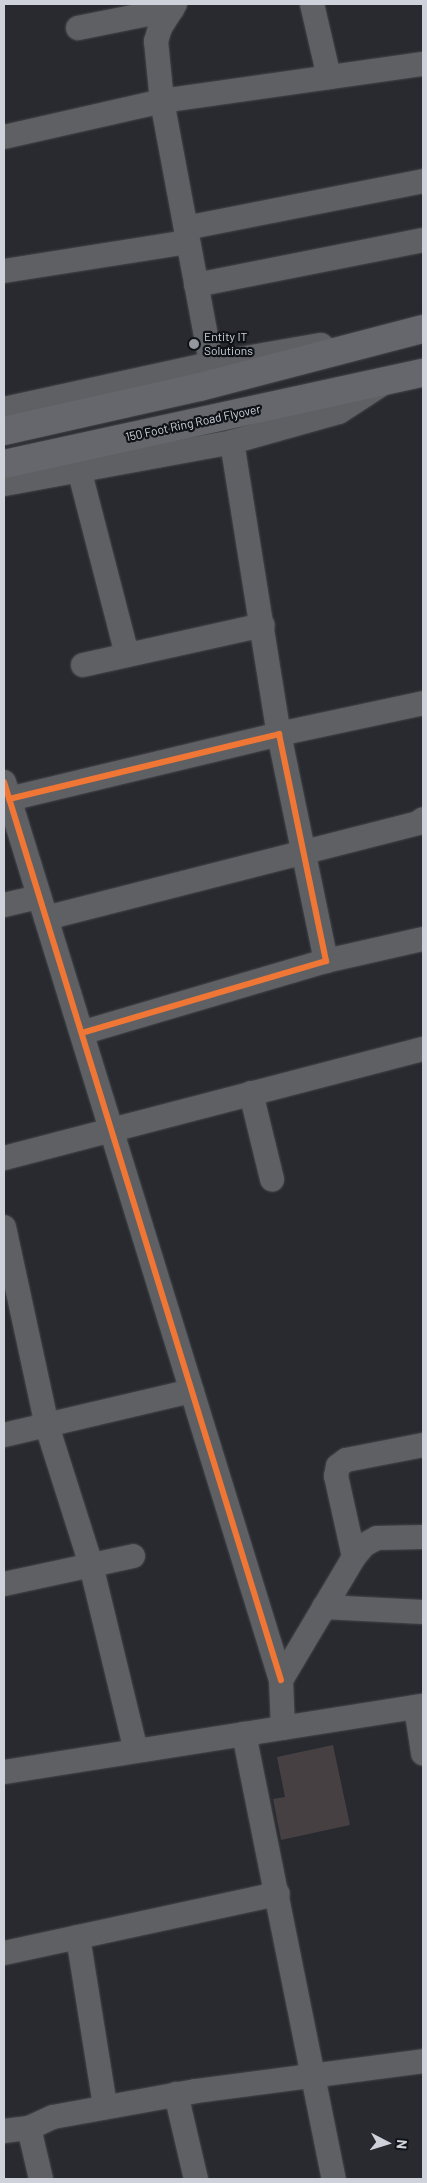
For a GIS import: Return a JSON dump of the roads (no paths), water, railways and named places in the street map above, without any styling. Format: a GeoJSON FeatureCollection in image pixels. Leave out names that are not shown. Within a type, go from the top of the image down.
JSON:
{"type":"FeatureCollection","features":[{"type":"Feature","properties":{"kind":"highway"},"geometry":{"type":"LineString","coordinates":[[4,431],[200,387],[423,329]]}},
{"type":"Feature","properties":{"kind":"highway","name":"150 Foot Ring Road Flyover"},"geometry":{"type":"LineString","coordinates":[[4,464],[383,384],[423,373]]}},
{"type":"Feature","properties":{"kind":"street"},"geometry":{"type":"LineString","coordinates":[[312,4],[329,77]]}},
{"type":"Feature","properties":{"kind":"street"},"geometry":{"type":"LineString","coordinates":[[78,28],[174,6]]}},
{"type":"Feature","properties":{"kind":"street"},"geometry":{"type":"LineString","coordinates":[[174,6],[156,41],[162,101],[211,364]]}},
{"type":"Feature","properties":{"kind":"street"},"geometry":{"type":"LineString","coordinates":[[4,137],[162,101],[423,64]]}},
{"type":"Feature","properties":{"kind":"street"},"geometry":{"type":"LineString","coordinates":[[4,271],[186,235],[423,181]]}},
{"type":"Feature","properties":{"kind":"street"},"geometry":{"type":"LineString","coordinates":[[196,284],[423,240]]}},
{"type":"Feature","properties":{"kind":"street"},"geometry":{"type":"LineString","coordinates":[[4,409],[211,364],[306,346],[368,342]]}},
{"type":"Feature","properties":{"kind":"street"},"geometry":{"type":"LineString","coordinates":[[4,484],[232,442],[339,412],[383,384]]}},
{"type":"Feature","properties":{"kind":"street"},"geometry":{"type":"LineString","coordinates":[[232,442],[263,625],[279,734],[326,961]]}},
{"type":"Feature","properties":{"kind":"street"},"geometry":{"type":"LineString","coordinates":[[79,469],[127,655]]}},
{"type":"Feature","properties":{"kind":"street"},"geometry":{"type":"LineString","coordinates":[[83,665],[263,625]]}},
{"type":"Feature","properties":{"kind":"street"},"geometry":{"type":"LineString","coordinates":[[283,1728],[281,1680],[6,790],[423,703]]}},
{"type":"Feature","properties":{"kind":"street"},"geometry":{"type":"LineString","coordinates":[[4,905],[43,907],[303,850],[423,819]]}},
{"type":"Feature","properties":{"kind":"street"},"geometry":{"type":"LineString","coordinates":[[82,1033],[326,961],[423,939]]}},
{"type":"Feature","properties":{"kind":"street"},"geometry":{"type":"LineString","coordinates":[[4,1158],[423,1049]]}},
{"type":"Feature","properties":{"kind":"street"},"geometry":{"type":"LineString","coordinates":[[251,1093],[272,1179]]}},
{"type":"Feature","properties":{"kind":"street"},"geometry":{"type":"LineString","coordinates":[[4,1227],[11,1299],[91,1564],[136,1751]]}},
{"type":"Feature","properties":{"kind":"street"},"geometry":{"type":"LineString","coordinates":[[4,1435],[192,1391]]}},
{"type":"Feature","properties":{"kind":"street"},"geometry":{"type":"LineString","coordinates":[[354,1557],[336,1476],[338,1466],[346,1460],[423,1445]]}},
{"type":"Feature","properties":{"kind":"street"},"geometry":{"type":"LineString","coordinates":[[281,1680],[354,1557],[364,1545],[377,1538],[423,1537]]}},
{"type":"Feature","properties":{"kind":"street"},"geometry":{"type":"LineString","coordinates":[[4,1584],[133,1556]]}},
{"type":"Feature","properties":{"kind":"street"},"geometry":{"type":"LineString","coordinates":[[324,1607],[423,1612]]}},
{"type":"Feature","properties":{"kind":"street"},"geometry":{"type":"LineString","coordinates":[[4,1772],[420,1707],[423,1753]]}},
{"type":"Feature","properties":{"kind":"street"},"geometry":{"type":"LineString","coordinates":[[244,1734],[315,2075],[334,2179]]}},
{"type":"Feature","properties":{"kind":"street"},"geometry":{"type":"LineString","coordinates":[[4,1953],[278,1894]]}},
{"type":"Feature","properties":{"kind":"street"},"geometry":{"type":"LineString","coordinates":[[78,1937],[105,2105]]}},
{"type":"Feature","properties":{"kind":"street"},"geometry":{"type":"LineString","coordinates":[[4,2131],[29,2128],[53,2118],[105,2105],[423,2061]]}},
{"type":"Feature","properties":{"kind":"street"},"geometry":{"type":"LineString","coordinates":[[176,2094],[196,2179]]}},
{"type":"Feature","properties":{"kind":"street"},"geometry":{"type":"LineString","coordinates":[[29,2128],[41,2179]]}},
{"type":"Feature","properties":{"kind":"place","name":"Entity IT Solutions"},"geometry":{"type":"Point","coordinates":[194,344]}}]}
